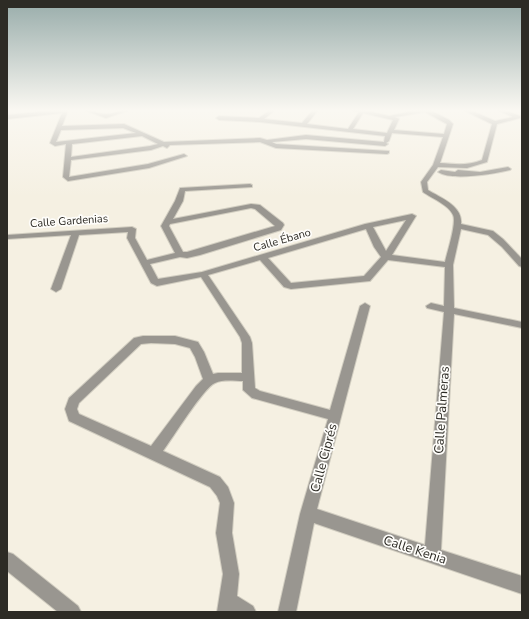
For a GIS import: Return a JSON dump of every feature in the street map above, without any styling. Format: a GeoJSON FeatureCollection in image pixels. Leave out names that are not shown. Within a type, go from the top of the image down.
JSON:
{"type":"FeatureCollection","features":[{"type":"Feature","properties":{"kind":"street"},"geometry":{"type":"LineString","coordinates":[[54,139],[53,143],[69,143],[103,139]]}},
{"type":"Feature","properties":{"kind":"street"},"geometry":{"type":"LineString","coordinates":[[69,143],[66,177],[72,179],[149,166],[184,156],[153,139]]}},
{"type":"Feature","properties":{"kind":"street"},"geometry":{"type":"LineString","coordinates":[[68,159],[151,148],[163,144],[267,141],[288,139]]}},
{"type":"Feature","properties":{"kind":"street"},"geometry":{"type":"LineString","coordinates":[[327,139],[385,144]]}},
{"type":"Feature","properties":{"kind":"street"},"geometry":{"type":"LineString","coordinates":[[267,141],[276,146],[389,153],[385,144],[387,139]]}},
{"type":"Feature","properties":{"kind":"street"},"geometry":{"type":"LineString","coordinates":[[443,139],[434,168],[424,182],[425,190],[448,205],[457,214],[458,226],[493,234],[522,264]]}},
{"type":"Feature","properties":{"kind":"street"},"geometry":{"type":"LineString","coordinates":[[434,168],[464,167],[485,161],[491,139]]}},
{"type":"Feature","properties":{"kind":"street"},"geometry":{"type":"LineString","coordinates":[[227,142],[228,150]]}},
{"type":"Feature","properties":{"kind":"street"},"geometry":{"type":"LineString","coordinates":[[434,168],[441,172],[461,175],[480,174],[508,169]]}},
{"type":"Feature","properties":{"kind":"street"},"geometry":{"type":"LineString","coordinates":[[180,254],[166,226],[179,201],[182,189],[250,186]]}},
{"type":"Feature","properties":{"kind":"street"},"geometry":{"type":"LineString","coordinates":[[145,263],[180,254],[188,255],[197,253],[279,226],[278,222],[254,206],[167,222]]}},
{"type":"Feature","properties":{"kind":"street","name":"Calle Ébano"},"geometry":{"type":"LineString","coordinates":[[145,263],[154,281],[157,283],[203,274],[263,258],[368,226],[412,216],[386,257]]}},
{"type":"Feature","properties":{"kind":"street"},"geometry":{"type":"LineString","coordinates":[[368,226],[378,246],[386,257],[449,265]]}},
{"type":"Feature","properties":{"kind":"street","name":"Calle Palmeras"},"geometry":{"type":"LineString","coordinates":[[432,556],[449,310],[449,265],[458,226]]}},
{"type":"Feature","properties":{"kind":"street","name":"Calle Gardenias"},"geometry":{"type":"LineString","coordinates":[[8,239],[76,232],[132,229],[131,238],[145,263]]}},
{"type":"Feature","properties":{"kind":"street"},"geometry":{"type":"LineString","coordinates":[[56,289],[76,232]]}},
{"type":"Feature","properties":{"kind":"street"},"geometry":{"type":"LineString","coordinates":[[263,258],[287,285],[291,286],[367,279],[386,257]]}},
{"type":"Feature","properties":{"kind":"street"},"geometry":{"type":"LineString","coordinates":[[203,274],[245,337],[249,390],[256,395],[336,416]]}},
{"type":"Feature","properties":{"kind":"street","name":"Calle Ciprés"},"geometry":{"type":"LineString","coordinates":[[288,612],[308,514],[365,306]]}},
{"type":"Feature","properties":{"kind":"street"},"geometry":{"type":"LineString","coordinates":[[431,306],[522,325]]}},
{"type":"Feature","properties":{"kind":"street"},"geometry":{"type":"LineString","coordinates":[[209,380],[195,346],[186,342],[148,339],[138,341],[73,401],[71,409],[74,417],[215,482],[223,492],[227,504],[224,533],[231,574],[227,606],[247,612]]}},
{"type":"Feature","properties":{"kind":"street"},"geometry":{"type":"LineString","coordinates":[[153,454],[209,380],[218,378],[247,377]]}},
{"type":"Feature","properties":{"kind":"street","name":"Calle Kenia"},"geometry":{"type":"LineString","coordinates":[[308,514],[522,585]]}},
{"type":"Feature","properties":{"kind":"street"},"geometry":{"type":"LineString","coordinates":[[7,560],[72,612]]}}]}
